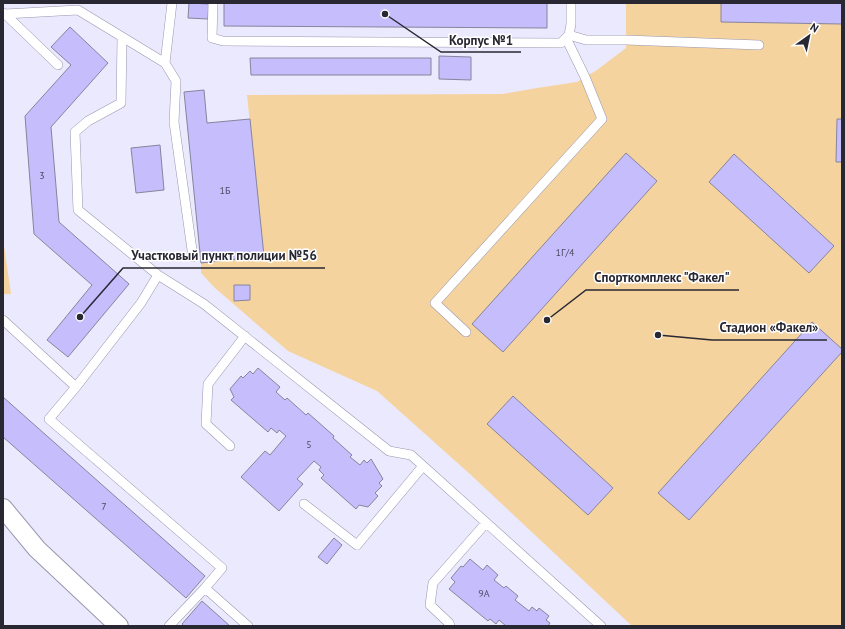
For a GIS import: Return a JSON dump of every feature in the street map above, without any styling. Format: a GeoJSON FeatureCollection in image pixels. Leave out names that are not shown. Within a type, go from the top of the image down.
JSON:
{"type":"FeatureCollection","features":[{"type":"Feature","properties":{"kind":"street"},"geometry":{"type":"LineString","coordinates":[[3,508],[37,548],[119,626]]}},
{"type":"Feature","properties":{"kind":"lane"},"geometry":{"type":"LineString","coordinates":[[165,63],[172,3]]}},
{"type":"Feature","properties":{"kind":"lane"},"geometry":{"type":"LineString","coordinates":[[213,3],[212,38],[223,41],[561,43],[567,37],[571,24],[571,3]]}},
{"type":"Feature","properties":{"kind":"lane"},"geometry":{"type":"LineString","coordinates":[[4,14],[78,10],[165,63],[176,82],[174,122],[193,257]]}},
{"type":"Feature","properties":{"kind":"lane"},"geometry":{"type":"LineString","coordinates":[[4,14],[58,65]]}},
{"type":"Feature","properties":{"kind":"lane"},"geometry":{"type":"LineString","coordinates":[[567,37],[586,40],[759,45]]}},
{"type":"Feature","properties":{"kind":"lane"},"geometry":{"type":"LineString","coordinates":[[466,332],[435,303],[602,119],[567,37]]}},
{"type":"Feature","properties":{"kind":"lane"},"geometry":{"type":"LineString","coordinates":[[122,38],[121,102],[88,120],[75,132],[78,210],[158,275],[204,304],[389,451],[411,455],[601,626]]}},
{"type":"Feature","properties":{"kind":"lane"},"geometry":{"type":"LineString","coordinates":[[158,275],[142,303],[49,419],[222,568],[169,626]]}},
{"type":"Feature","properties":{"kind":"lane"},"geometry":{"type":"LineString","coordinates":[[3,320],[76,387]]}},
{"type":"Feature","properties":{"kind":"lane"},"geometry":{"type":"LineString","coordinates":[[230,446],[206,424],[208,384],[245,336]]}},
{"type":"Feature","properties":{"kind":"lane"},"geometry":{"type":"LineString","coordinates":[[304,504],[357,545],[422,466]]}},
{"type":"Feature","properties":{"kind":"lane"},"geometry":{"type":"LineString","coordinates":[[450,626],[449,623],[430,605],[434,583],[486,523]]}},
{"type":"Feature","properties":{"kind":"lane"},"geometry":{"type":"LineString","coordinates":[[205,588],[248,626]]}},
{"type":"Feature","properties":{"kind":"shaded area"},"geometry":{"type":"Polygon","coordinates":[[[626,3],[842,3],[842,119],[837,119],[836,162],[842,162],[842,626],[632,626],[471,475],[377,391],[288,351],[215,288],[201,273],[201,263],[264,256],[247,95],[502,94],[577,82],[597,70],[626,48],[626,3]]]}},
{"type":"Feature","properties":{"kind":"shaded area"},"geometry":{"type":"Polygon","coordinates":[[[3,239],[11,294],[3,294],[3,239]]]}},
{"type":"Feature","properties":{"kind":"building"},"geometry":{"type":"Polygon","coordinates":[[[189,3],[209,4],[208,19],[188,18],[189,3]]]}},
{"type":"Feature","properties":{"kind":"building"},"geometry":{"type":"Polygon","coordinates":[[[224,3],[547,3],[547,28],[224,26],[224,3]]]}},
{"type":"Feature","properties":{"kind":"building"},"geometry":{"type":"Polygon","coordinates":[[[721,3],[842,3],[842,24],[721,22],[721,3]]]}},
{"type":"Feature","properties":{"kind":"building"},"geometry":{"type":"Polygon","coordinates":[[[70,27],[108,63],[51,127],[59,222],[129,284],[68,357],[47,340],[92,285],[34,234],[25,116],[71,65],[51,47],[70,27]]]}},
{"type":"Feature","properties":{"kind":"building"},"geometry":{"type":"Polygon","coordinates":[[[439,56],[471,57],[471,80],[439,79],[439,56]]]}},
{"type":"Feature","properties":{"kind":"building"},"geometry":{"type":"Polygon","coordinates":[[[250,58],[431,58],[431,75],[251,75],[250,58]]]}},
{"type":"Feature","properties":{"kind":"building"},"geometry":{"type":"Polygon","coordinates":[[[204,90],[207,123],[250,119],[264,256],[201,263],[184,92],[204,90]]]}},
{"type":"Feature","properties":{"kind":"building"},"geometry":{"type":"Polygon","coordinates":[[[837,119],[842,119],[842,162],[836,162],[837,119]]]}},
{"type":"Feature","properties":{"kind":"building"},"geometry":{"type":"Polygon","coordinates":[[[160,145],[164,190],[136,193],[131,148],[160,145]]]}},
{"type":"Feature","properties":{"kind":"building"},"geometry":{"type":"Polygon","coordinates":[[[626,153],[657,181],[503,352],[472,324],[626,153]]]}},
{"type":"Feature","properties":{"kind":"building"},"geometry":{"type":"Polygon","coordinates":[[[734,154],[834,246],[809,273],[709,182],[734,154]]]}},
{"type":"Feature","properties":{"kind":"building"},"geometry":{"type":"Polygon","coordinates":[[[234,285],[250,285],[250,300],[234,301],[234,285]]]}},
{"type":"Feature","properties":{"kind":"building"},"geometry":{"type":"Polygon","coordinates":[[[812,322],[842,349],[842,352],[689,520],[658,493],[812,322]]]}},
{"type":"Feature","properties":{"kind":"building"},"geometry":{"type":"Polygon","coordinates":[[[258,368],[280,387],[276,392],[285,400],[287,398],[306,415],[308,413],[334,436],[333,438],[352,455],[350,457],[360,465],[364,460],[367,463],[371,459],[383,479],[379,483],[382,486],[375,493],[378,496],[368,507],[359,505],[356,509],[321,478],[324,475],[319,470],[321,467],[314,461],[297,479],[303,484],[279,511],[241,477],[265,451],[270,455],[286,436],[279,430],[277,433],[271,428],[268,432],[231,400],[234,397],[230,389],[241,376],[243,378],[250,371],[253,374],[258,368]]]}},
{"type":"Feature","properties":{"kind":"building"},"geometry":{"type":"Polygon","coordinates":[[[513,396],[613,488],[588,515],[487,424],[513,396]]]}},
{"type":"Feature","properties":{"kind":"building"},"geometry":{"type":"Polygon","coordinates":[[[3,397],[205,576],[186,598],[3,437],[3,397]]]}},
{"type":"Feature","properties":{"kind":"building"},"geometry":{"type":"Polygon","coordinates":[[[334,538],[342,545],[327,564],[318,557],[334,538]]]}},
{"type":"Feature","properties":{"kind":"building"},"geometry":{"type":"Polygon","coordinates":[[[470,559],[483,570],[487,565],[498,575],[494,580],[504,588],[506,586],[518,596],[515,600],[529,611],[532,607],[537,611],[539,608],[549,616],[546,620],[550,623],[548,626],[506,626],[499,620],[496,624],[490,619],[488,621],[449,589],[455,582],[451,578],[461,566],[463,567],[470,559]]]}},
{"type":"Feature","properties":{"kind":"building"},"geometry":{"type":"Polygon","coordinates":[[[202,601],[230,626],[184,626],[182,624],[202,601]]]}},
{"type":"Feature","properties":{"kind":"place","name":"Корпус №1"},"geometry":{"type":"Point","coordinates":[385,14]}},
{"type":"Feature","properties":{"kind":"place","name":"Участковый пункт полиции №56"},"geometry":{"type":"Point","coordinates":[80,317]}},
{"type":"Feature","properties":{"kind":"place","name":"Спорткомплекс \"Факел\""},"geometry":{"type":"Point","coordinates":[547,320]}},
{"type":"Feature","properties":{"kind":"place","name":"Стадион «Факел»"},"geometry":{"type":"Point","coordinates":[658,335]}}]}
